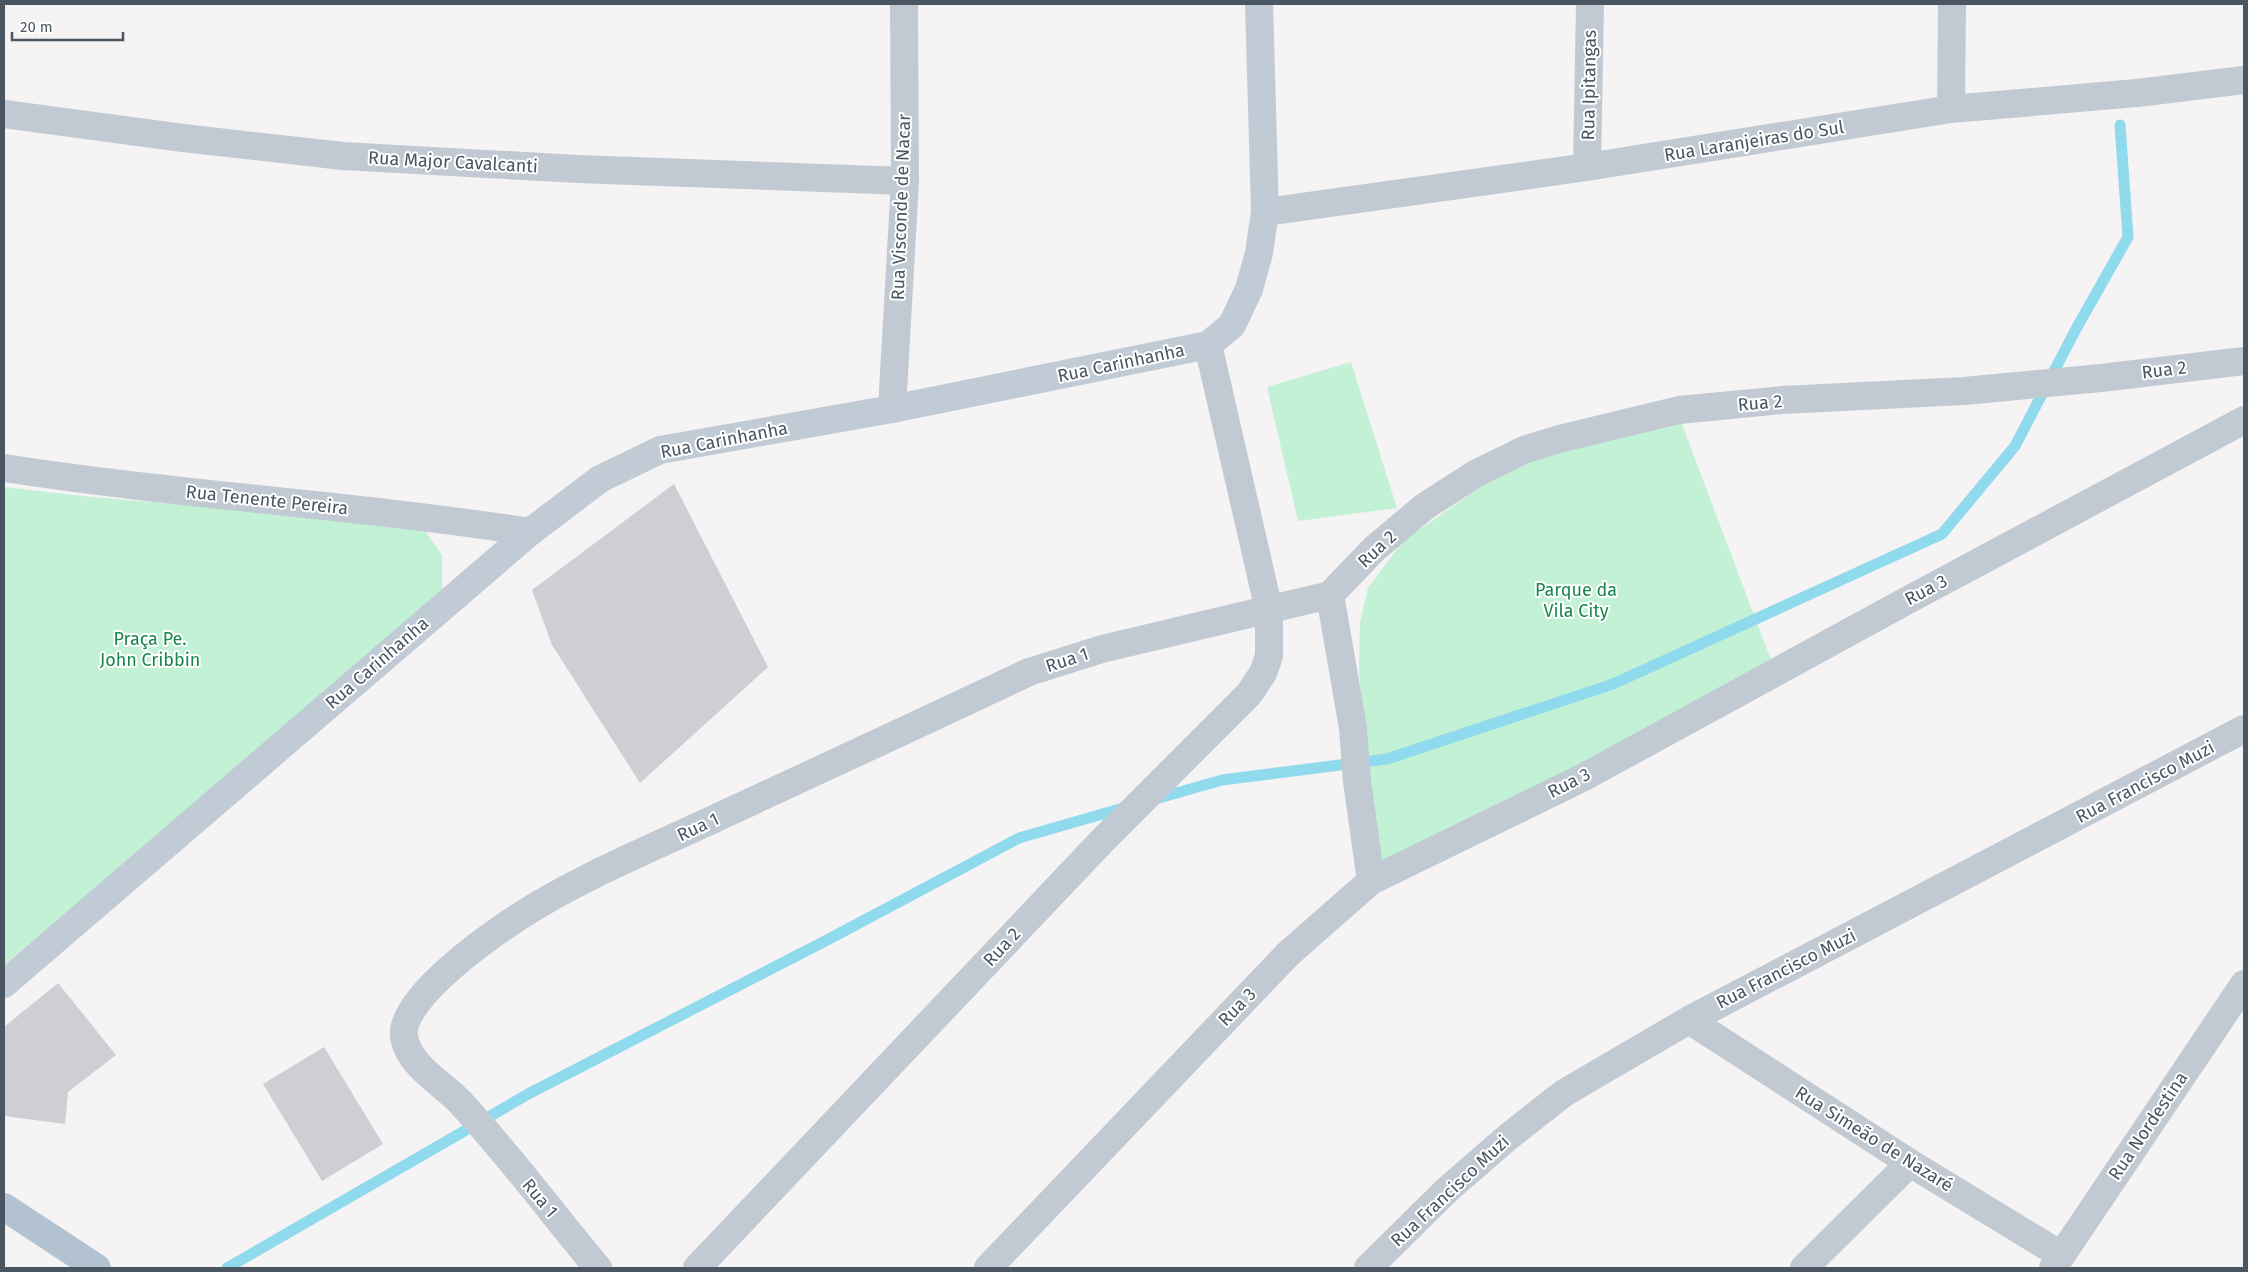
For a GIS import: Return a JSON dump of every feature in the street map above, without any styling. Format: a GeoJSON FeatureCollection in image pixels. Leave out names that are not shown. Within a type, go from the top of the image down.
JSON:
{"type":"FeatureCollection","features":[{"type":"Feature","properties":{"kind":"main road"},"geometry":{"type":"LineString","coordinates":[[4,1206],[97,1268]]}},
{"type":"Feature","properties":{"kind":"street","name":"Rua Visconde de Nacar"},"geometry":{"type":"LineString","coordinates":[[892,409],[904,181],[904,4]]}},
{"type":"Feature","properties":{"kind":"street","name":"Rua Carinhanha"},"geometry":{"type":"LineString","coordinates":[[4,984],[530,532],[600,479],[660,450],[892,409],[1208,345],[1232,325],[1249,289],[1259,253],[1265,212],[1259,4]]}},
{"type":"Feature","properties":{"kind":"street","name":"Rua Ipitangas"},"geometry":{"type":"LineString","coordinates":[[1587,167],[1590,4]]}},
{"type":"Feature","properties":{"kind":"street"},"geometry":{"type":"LineString","coordinates":[[1951,109],[1952,4]]}},
{"type":"Feature","properties":{"kind":"street","name":"Rua Laranjeiras do Sul"},"geometry":{"type":"LineString","coordinates":[[1265,212],[1587,167],[1951,109],[2137,93],[2244,80]]}},
{"type":"Feature","properties":{"kind":"street","name":"Rua Major Cavalcanti"},"geometry":{"type":"LineString","coordinates":[[4,114],[183,138],[343,156],[578,169],[904,181]]}},
{"type":"Feature","properties":{"kind":"street","name":"Rua 2"},"geometry":{"type":"LineString","coordinates":[[697,1268],[1102,841],[1249,694],[1263,673],[1269,656],[1269,610],[1208,345]]}},
{"type":"Feature","properties":{"kind":"street","name":"Rua 2"},"geometry":{"type":"LineString","coordinates":[[1330,595],[1374,549],[1424,507],[1475,474],[1533,447],[1559,439],[1680,410],[1782,400],[1964,391],[2101,378],[2244,360]]}},
{"type":"Feature","properties":{"kind":"street","name":"Rua 3"},"geometry":{"type":"LineString","coordinates":[[988,1268],[1288,954],[1371,881],[1584,777],[1908,600],[2244,420]]}},
{"type":"Feature","properties":{"kind":"street","name":"Rua Tenente Pereira"},"geometry":{"type":"LineString","coordinates":[[4,468],[90,482],[441,518],[530,532]]}},
{"type":"Feature","properties":{"kind":"street"},"geometry":{"type":"LineString","coordinates":[[1330,595],[1353,728],[1371,881]]}},
{"type":"Feature","properties":{"kind":"street","name":"Rua 1"},"geometry":{"type":"LineString","coordinates":[[598,1268],[460,1103],[420,1066],[410,1054],[404,1035],[408,1015],[438,979],[480,943],[522,914],[609,868],[1029,672],[1102,649],[1330,595]]}},
{"type":"Feature","properties":{"kind":"street","name":"Rua Francisco Muzi"},"geometry":{"type":"LineString","coordinates":[[1368,1268],[1447,1190],[1508,1137],[1564,1093],[1689,1020],[2244,729]]}},
{"type":"Feature","properties":{"kind":"street","name":"Rua Nordestina"},"geometry":{"type":"LineString","coordinates":[[2057,1262],[2244,984]]}},
{"type":"Feature","properties":{"kind":"street","name":"Rua Simeão de Nazaré"},"geometry":{"type":"LineString","coordinates":[[1689,1020],[1910,1163],[2057,1262]]}},
{"type":"Feature","properties":{"kind":"street"},"geometry":{"type":"LineString","coordinates":[[1804,1268],[1910,1163]]}},
{"type":"Feature","properties":{"kind":"green space"},"geometry":{"type":"Polygon","coordinates":[[[1351,362],[1397,508],[1298,521],[1267,387],[1351,362]]]}},
{"type":"Feature","properties":{"kind":"green space","name":"Parque da Vila City"},"geometry":{"type":"Polygon","coordinates":[[[1680,419],[1771,660],[1578,770],[1376,864],[1359,673],[1360,622],[1368,588],[1402,542],[1510,466],[1680,419]]]}},
{"type":"Feature","properties":{"kind":"green space","name":"Praça Pe. John Cribbin"},"geometry":{"type":"Polygon","coordinates":[[[4,487],[92,497],[420,524],[442,555],[442,594],[4,965],[4,487]]]}},
{"type":"Feature","properties":{"kind":"building"},"geometry":{"type":"Polygon","coordinates":[[[674,484],[768,667],[640,783],[552,645],[532,590],[674,484]]]}},
{"type":"Feature","properties":{"kind":"building"},"geometry":{"type":"Polygon","coordinates":[[[58,983],[116,1055],[68,1092],[65,1124],[4,1116],[4,1027],[58,983]]]}},
{"type":"Feature","properties":{"kind":"building"},"geometry":{"type":"Polygon","coordinates":[[[324,1047],[383,1144],[322,1181],[263,1084],[324,1047]]]}},
{"type":"Feature","properties":{"kind":"waterway"},"geometry":{"type":"LineString","coordinates":[[1152,800],[1222,780],[1387,759],[1613,684],[1942,534],[2015,446],[2076,329],[2128,237],[2120,125]]}},
{"type":"Feature","properties":{"kind":"waterway"},"geometry":{"type":"LineString","coordinates":[[227,1268],[530,1093],[829,939],[1019,838],[1127,807]]}}]}
